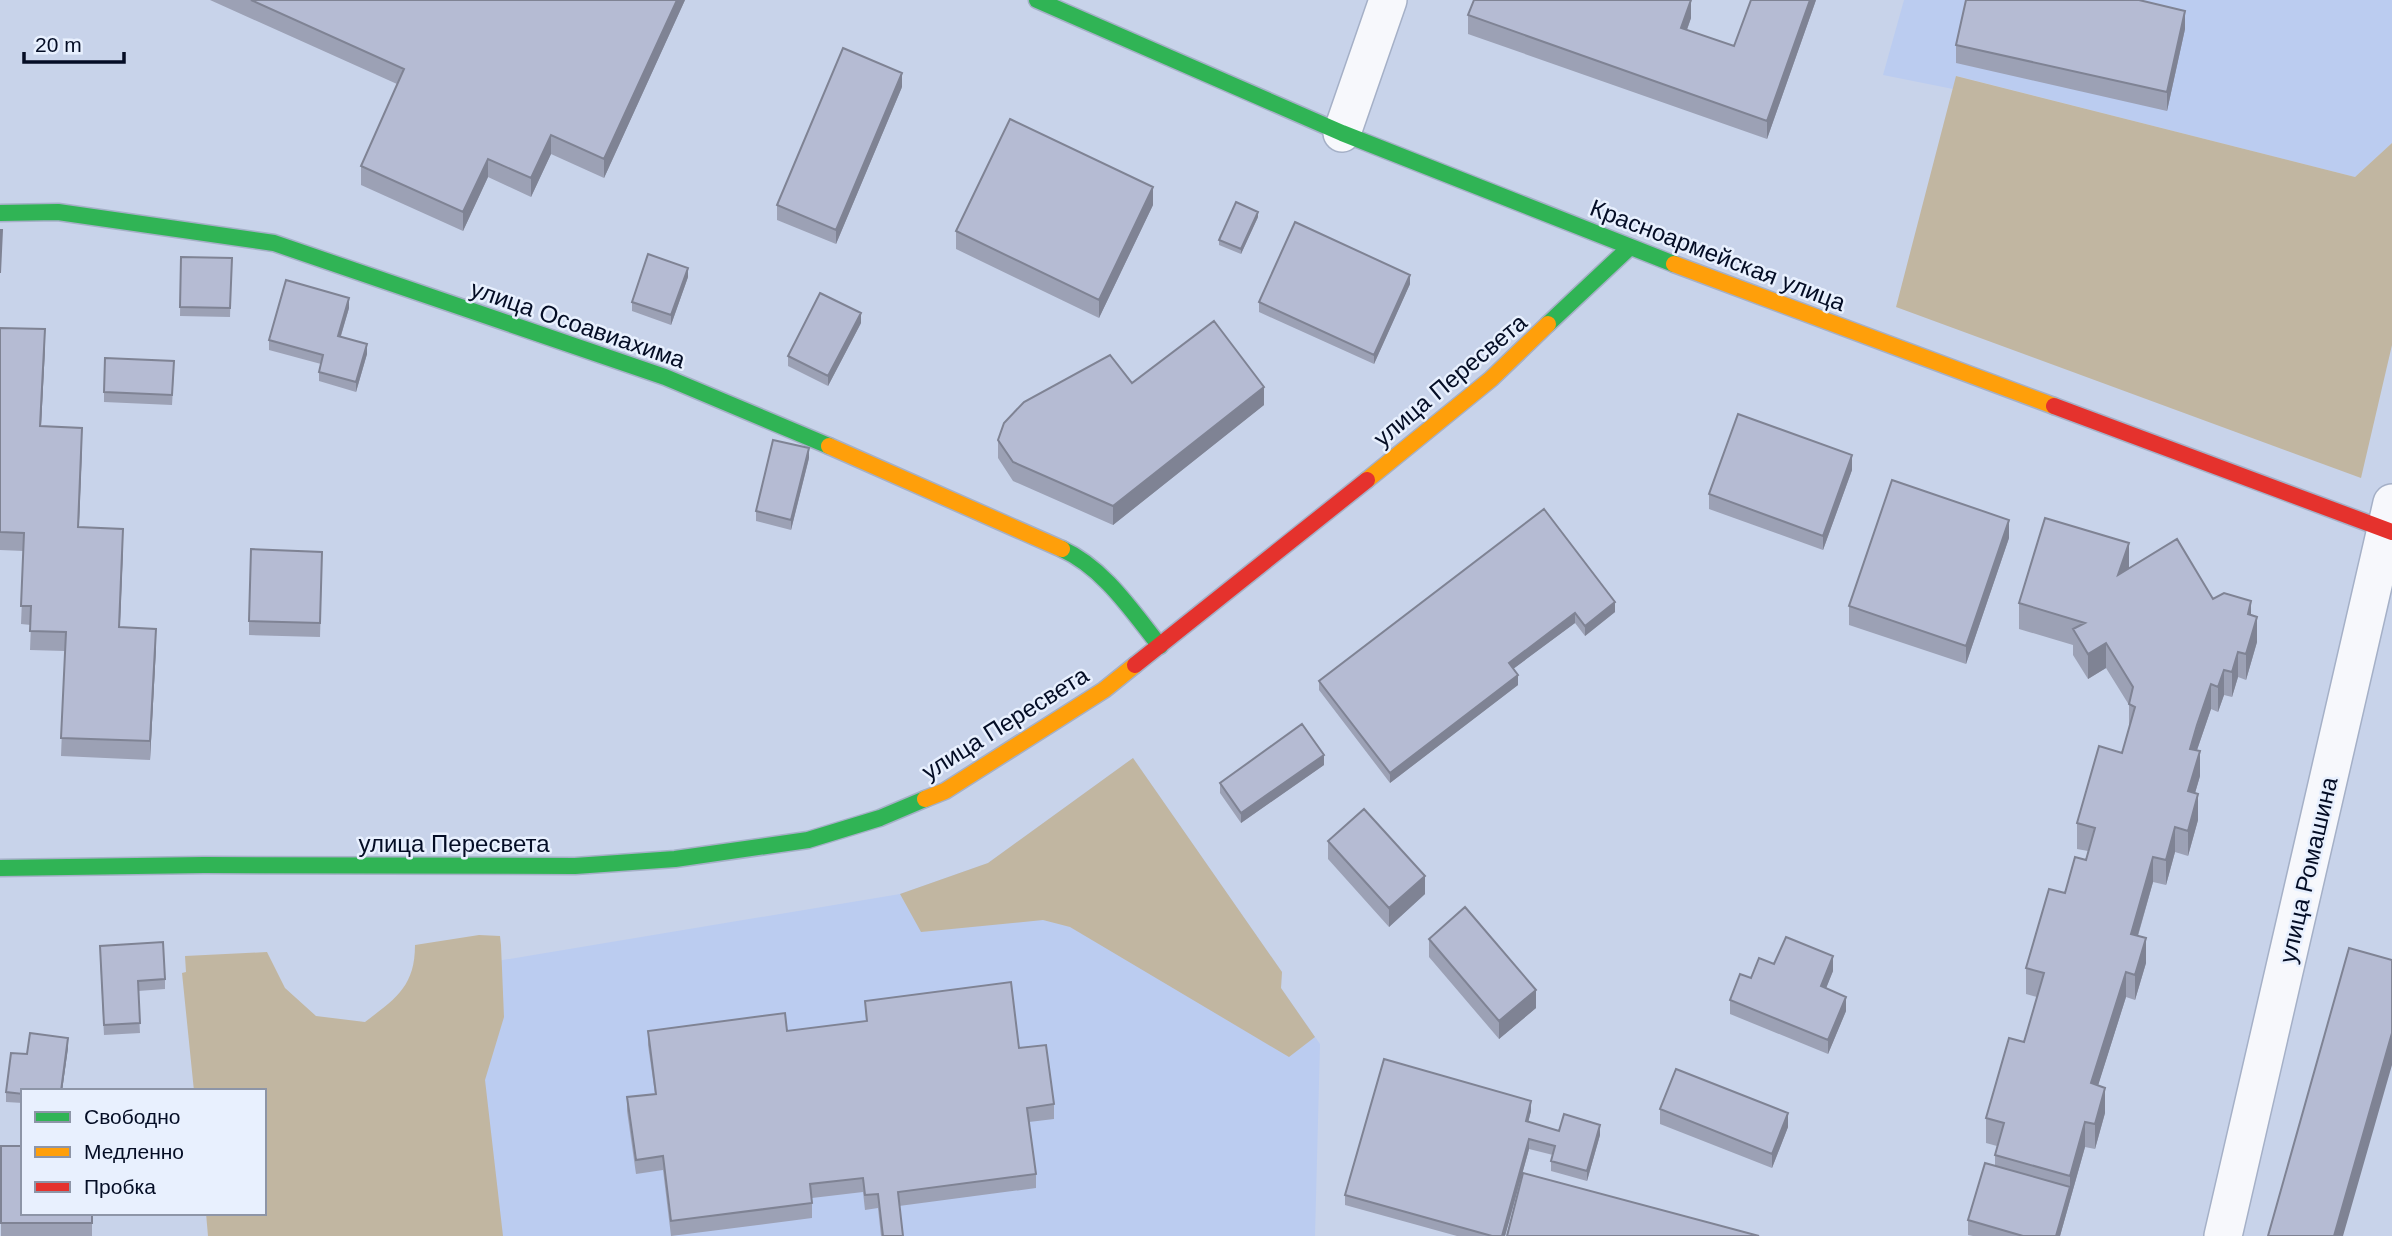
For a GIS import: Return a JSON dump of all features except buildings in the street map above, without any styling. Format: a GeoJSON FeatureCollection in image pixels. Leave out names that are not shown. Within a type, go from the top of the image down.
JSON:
{"type":"FeatureCollection","features":[{"type":"Feature","properties":{"kind":"main road","name":"Красноармейская улица"},"geometry":{"type":"LineString","coordinates":[[1037,0],[1342,133],[1630,247],[2390,522]]}},
{"type":"Feature","properties":{"kind":"main road","name":"улица Осоавиахима"},"geometry":{"type":"LineString","coordinates":[[0,213],[58,212],[274,243],[665,377],[865,461],[1069,552],[1090,564],[1109,582],[1160,646]]}},
{"type":"Feature","properties":{"kind":"main road","name":"улица Пересвета"},"geometry":{"type":"LineString","coordinates":[[0,868],[204,865],[575,866],[675,859],[808,840],[880,818],[946,791],[1104,690],[1227,594],[1491,379],[1630,247]]}},
{"type":"Feature","properties":{"kind":"street"},"geometry":{"type":"LineString","coordinates":[[1342,133],[1388,0]]}},
{"type":"Feature","properties":{"kind":"street","name":"улица Ромашина"},"geometry":{"type":"LineString","coordinates":[[2223,1236],[2390,522]]}},
{"type":"Feature","properties":{"kind":"shaded area"},"geometry":{"type":"Polygon","coordinates":[[[1904,0],[2392,0],[2392,143],[2355,177],[1957,76],[1953,89],[1883,75],[1904,0]]]}},
{"type":"Feature","properties":{"kind":"shaded area"},"geometry":{"type":"Polygon","coordinates":[[[1956,76],[2355,177],[2392,143],[2392,345],[2361,478],[1896,307],[1956,76]]]}},
{"type":"Feature","properties":{"kind":"shaded area"},"geometry":{"type":"Polygon","coordinates":[[[1133,758],[1282,972],[1281,988],[1320,1044],[1315,1236],[497,1236],[476,1060],[479,964],[900,894],[988,863],[1133,758]]]}},
{"type":"Feature","properties":{"kind":"shaded area"},"geometry":{"type":"Polygon","coordinates":[[[1133,758],[1282,972],[1281,988],[1315,1037],[1289,1057],[1070,927],[1043,920],[921,932],[900,894],[988,863],[1133,758]]]}},
{"type":"Feature","properties":{"kind":"shaded area"},"geometry":{"type":"Polygon","coordinates":[[[479,935],[500,936],[504,1017],[485,1080],[503,1236],[208,1236],[206,1215],[266,1215],[266,1089],[194,1089],[182,973],[186,972],[185,956],[267,952],[285,988],[316,1016],[365,1022],[394,999],[407,982],[415,945],[479,935]]]}},
{"type":"Feature","properties":{"kind":"traffic: fast"},"geometry":{"type":"LineString","coordinates":[[1037,0],[1342,133],[1674,264]]}},
{"type":"Feature","properties":{"kind":"traffic: fast"},"geometry":{"type":"LineString","coordinates":[[0,213],[58,212],[274,243],[665,377],[829,446]]}},
{"type":"Feature","properties":{"kind":"traffic: fast"},"geometry":{"type":"LineString","coordinates":[[1548,324],[1630,247]]}},
{"type":"Feature","properties":{"kind":"traffic: fast"},"geometry":{"type":"LineString","coordinates":[[1062,549],[1077,557],[1104,579],[1160,646]]}},
{"type":"Feature","properties":{"kind":"traffic: fast"},"geometry":{"type":"LineString","coordinates":[[0,868],[204,865],[575,866],[675,859],[808,840],[880,818],[925,799]]}},
{"type":"Feature","properties":{"kind":"traffic: slow"},"geometry":{"type":"LineString","coordinates":[[1674,264],[2054,406]]}},
{"type":"Feature","properties":{"kind":"traffic: slow"},"geometry":{"type":"LineString","coordinates":[[1367,480],[1491,379],[1548,324]]}},
{"type":"Feature","properties":{"kind":"traffic: slow"},"geometry":{"type":"LineString","coordinates":[[829,446],[1062,549]]}},
{"type":"Feature","properties":{"kind":"traffic: slow"},"geometry":{"type":"LineString","coordinates":[[925,799],[945,791],[1104,690],[1135,665]]}},
{"type":"Feature","properties":{"kind":"traffic: jam"},"geometry":{"type":"LineString","coordinates":[[2054,406],[2392,532]]}},
{"type":"Feature","properties":{"kind":"traffic: jam"},"geometry":{"type":"LineString","coordinates":[[1135,665],[1367,480]]}}]}
